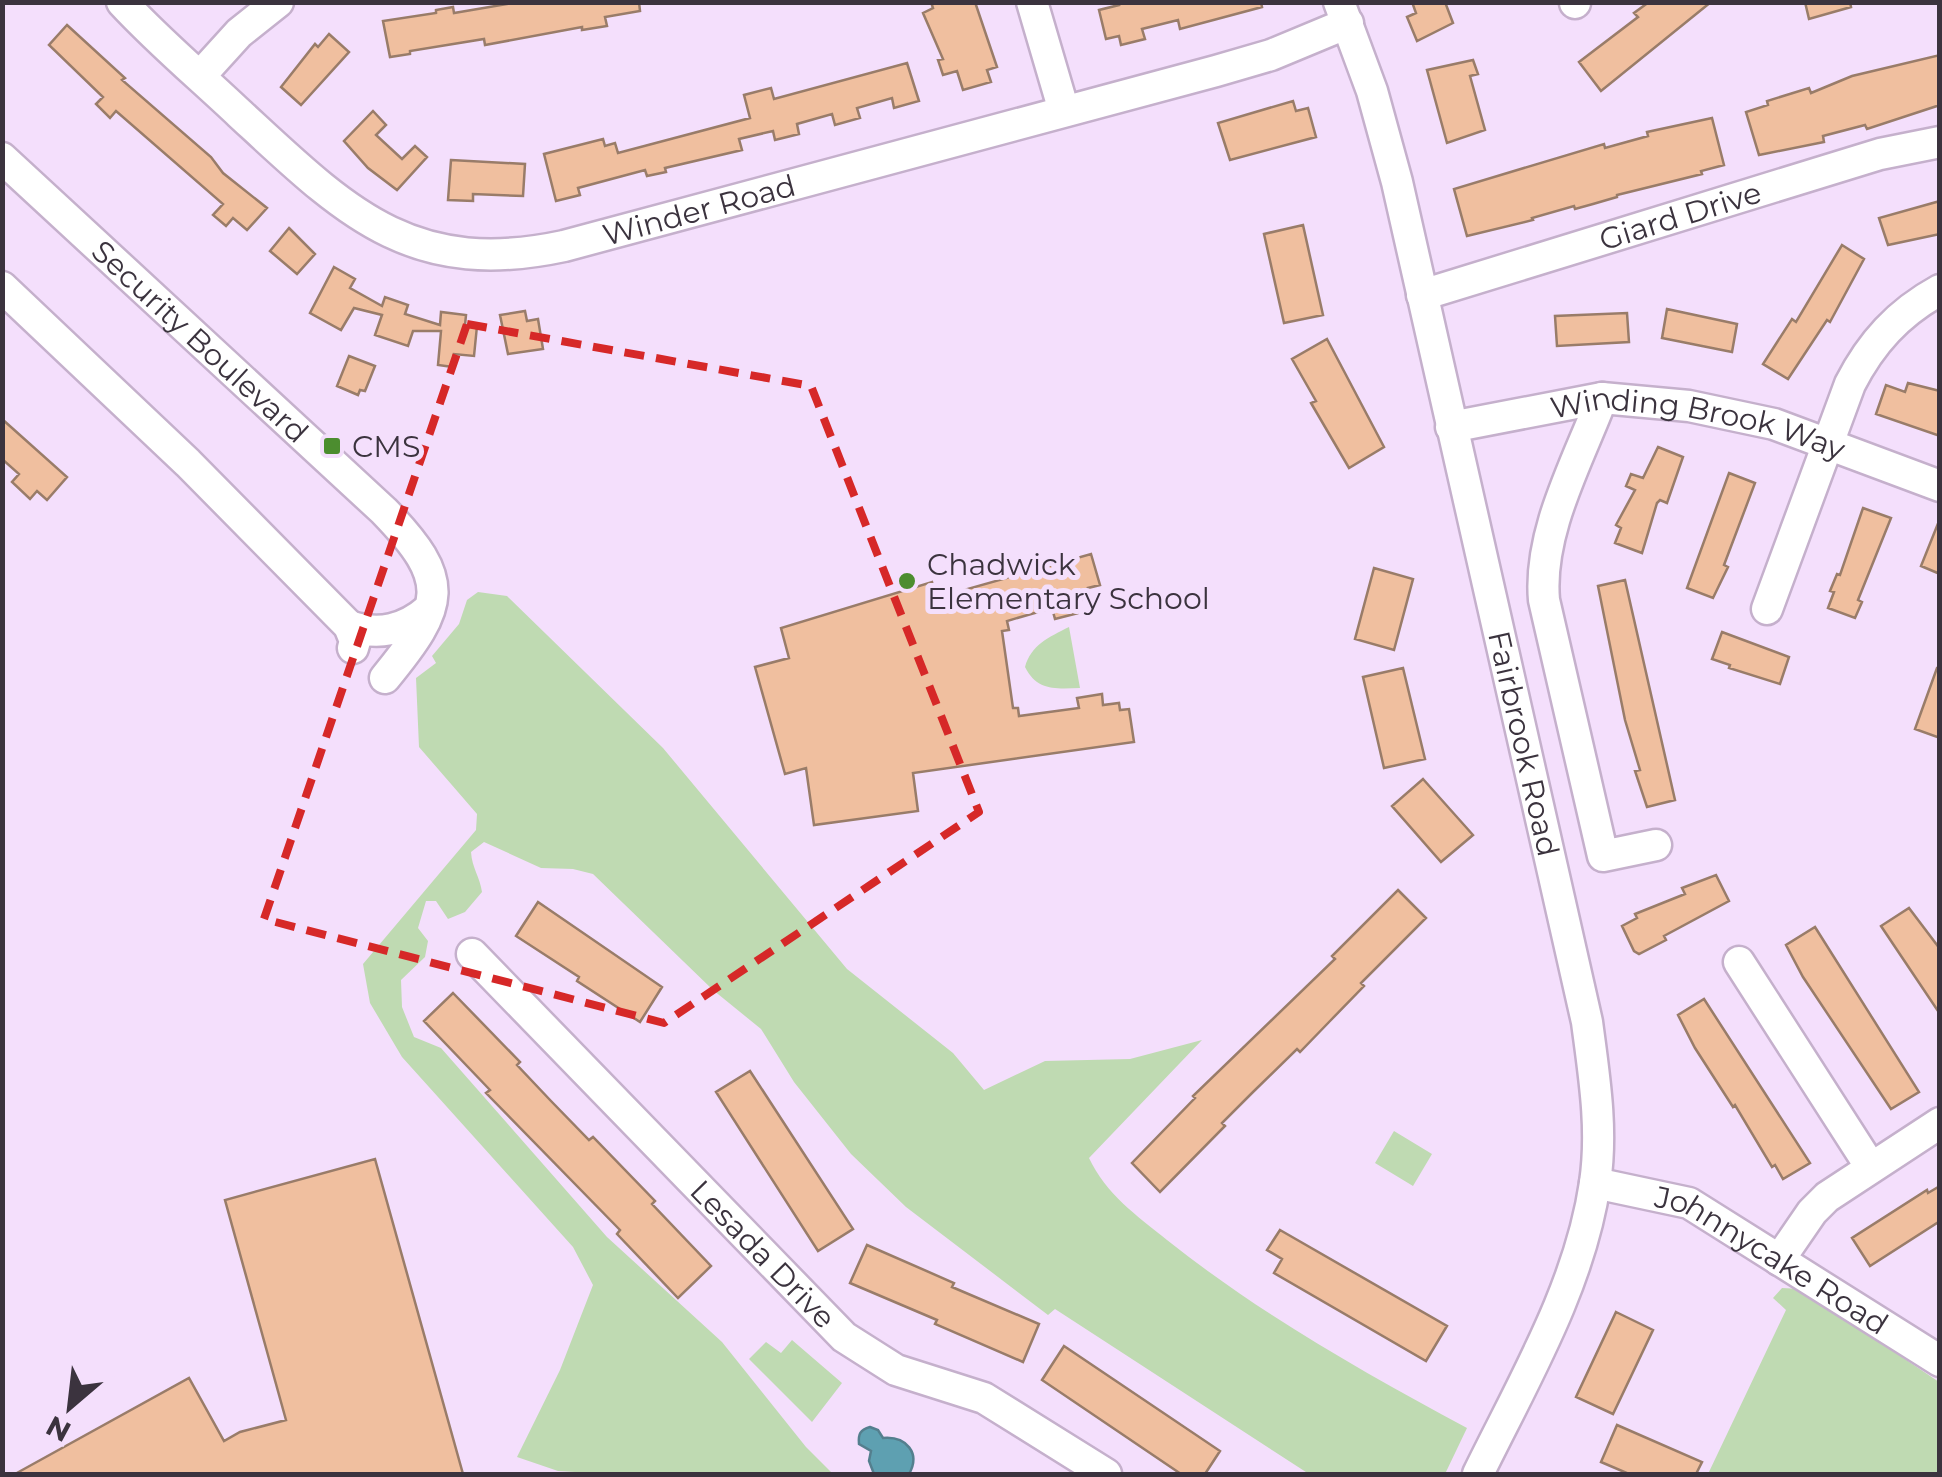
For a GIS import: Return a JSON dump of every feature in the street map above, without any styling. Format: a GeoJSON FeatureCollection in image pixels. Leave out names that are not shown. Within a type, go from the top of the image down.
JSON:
{"type":"FeatureCollection","features":[{"type":"Feature","properties":{"kind":"street","name":"Winder Road"},"geometry":{"type":"LineString","coordinates":[[122,2],[328,194],[362,219],[429,247],[495,256],[564,246],[1271,55],[1344,13]]}},
{"type":"Feature","properties":{"kind":"street"},"geometry":{"type":"LineString","coordinates":[[200,76],[239,34],[278,2]]}},
{"type":"Feature","properties":{"kind":"street"},"geometry":{"type":"LineString","coordinates":[[1032,2],[1064,110]]}},
{"type":"Feature","properties":{"kind":"street","name":"Fairbrook Road"},"geometry":{"type":"LineString","coordinates":[[1344,13],[1372,91],[1516,706],[1587,1022],[1598,1137],[1595,1184],[1566,1284],[1478,1474]]}},
{"type":"Feature","properties":{"kind":"street","name":"Giard Drive"},"geometry":{"type":"LineString","coordinates":[[1422,295],[1880,154],[1940,142]]}},
{"type":"Feature","properties":{"kind":"street","name":"Security Boulevard"},"geometry":{"type":"LineString","coordinates":[[2,158],[409,537],[424,555],[430,571],[432,607]]}},
{"type":"Feature","properties":{"kind":"street"},"geometry":{"type":"LineString","coordinates":[[2,287],[188,462],[350,637],[362,631],[384,632],[406,626],[432,607]]}},
{"type":"Feature","properties":{"kind":"street"},"geometry":{"type":"LineString","coordinates":[[1768,609],[1850,384],[1866,354],[1913,306],[1940,290]]}},
{"type":"Feature","properties":{"kind":"street"},"geometry":{"type":"LineString","coordinates":[[1602,398],[1552,531],[1542,577],[1544,600],[1603,856],[1656,845]]}},
{"type":"Feature","properties":{"kind":"street","name":"Winding Brook Way"},"geometry":{"type":"LineString","coordinates":[[1451,426],[1602,398],[1689,406],[1774,424],[1940,486]]}},
{"type":"Feature","properties":{"kind":"street"},"geometry":{"type":"LineString","coordinates":[[385,678],[410,648],[432,607]]}},
{"type":"Feature","properties":{"kind":"street"},"geometry":{"type":"LineString","coordinates":[[1516,706],[1566,694]]}},
{"type":"Feature","properties":{"kind":"street","name":"Lesada Drive"},"geometry":{"type":"LineString","coordinates":[[472,954],[844,1337],[896,1370],[984,1398],[1106,1474]]}},
{"type":"Feature","properties":{"kind":"street"},"geometry":{"type":"LineString","coordinates":[[1739,962],[1870,1166]]}},
{"type":"Feature","properties":{"kind":"street"},"geometry":{"type":"LineString","coordinates":[[1778,1260],[1827,1197],[1940,1123]]}},
{"type":"Feature","properties":{"kind":"street","name":"Johnnycake Road"},"geometry":{"type":"LineString","coordinates":[[1595,1184],[1689,1203],[1940,1361]]}},
{"type":"Feature","properties":{"kind":"highlighted area"},"geometry":{"type":"Polygon","coordinates":[[[467,324],[811,386],[979,812],[664,1023],[264,919],[467,324]]]}},
{"type":"Feature","properties":{"kind":"green space"},"geometry":{"type":"Polygon","coordinates":[[[478,592],[507,596],[663,748],[847,969],[953,1053],[984,1090],[1045,1061],[1130,1059],[1202,1040],[1089,1158],[1096,1171],[1133,1213],[1238,1293],[1467,1428],[1445,1474],[1309,1474],[1055,1309],[1048,1315],[906,1207],[851,1154],[794,1082],[761,1029],[713,990],[593,874],[541,868],[484,842],[471,852],[482,892],[465,912],[448,919],[436,901],[426,901],[418,928],[428,941],[425,957],[401,980],[402,1007],[414,1037],[441,1048],[607,1237],[722,1342],[806,1447],[833,1474],[609,1474],[558,1471],[517,1457],[560,1370],[593,1285],[573,1247],[402,1057],[370,1003],[363,964],[476,830],[477,814],[419,747],[416,678],[436,663],[432,656],[459,624],[467,600],[478,592]]]}},
{"type":"Feature","properties":{"kind":"green space"},"geometry":{"type":"Polygon","coordinates":[[[1069,627],[1080,688],[1055,688],[1035,681],[1025,667],[1028,659],[1042,642],[1069,627]]]}},
{"type":"Feature","properties":{"kind":"green space"},"geometry":{"type":"Polygon","coordinates":[[[1394,1131],[1432,1154],[1413,1186],[1375,1163],[1394,1131]]]}},
{"type":"Feature","properties":{"kind":"green space"},"geometry":{"type":"Polygon","coordinates":[[[1782,1288],[1801,1289],[1939,1382],[1939,1474],[1708,1474],[1786,1310],[1773,1298],[1782,1288]]]}},
{"type":"Feature","properties":{"kind":"green space"},"geometry":{"type":"Polygon","coordinates":[[[792,1340],[842,1383],[812,1422],[749,1359],[766,1342],[781,1353],[792,1340]]]}},
{"type":"Feature","properties":{"kind":"water"},"geometry":{"type":"Polygon","coordinates":[[[870,1427],[883,1438],[898,1440],[909,1447],[913,1459],[909,1474],[874,1474],[869,1461],[871,1451],[859,1444],[860,1433],[870,1427]]]}},
{"type":"Feature","properties":{"kind":"building"},"geometry":{"type":"Polygon","coordinates":[[[519,2],[639,2],[640,11],[605,17],[607,26],[485,45],[484,39],[390,57],[383,21],[453,7],[454,13],[519,2]]]}},
{"type":"Feature","properties":{"kind":"building"},"geometry":{"type":"Polygon","coordinates":[[[931,2],[975,2],[997,67],[987,70],[991,82],[963,90],[957,71],[943,75],[938,60],[943,59],[923,13],[933,8],[931,2]]]}},
{"type":"Feature","properties":{"kind":"building"},"geometry":{"type":"Polygon","coordinates":[[[1118,2],[1261,2],[1262,7],[1180,29],[1178,20],[1142,29],[1145,39],[1121,45],[1119,36],[1106,39],[1099,10],[1119,5],[1118,2]]]}},
{"type":"Feature","properties":{"kind":"building"},"geometry":{"type":"Polygon","coordinates":[[[1412,2],[1445,2],[1453,23],[1417,41],[1407,17],[1416,13],[1412,2]]]}},
{"type":"Feature","properties":{"kind":"building"},"geometry":{"type":"Polygon","coordinates":[[[1649,2],[1711,2],[1601,91],[1579,62],[1638,17],[1634,13],[1649,2]]]}},
{"type":"Feature","properties":{"kind":"building"},"geometry":{"type":"Polygon","coordinates":[[[1805,2],[1850,2],[1851,7],[1809,19],[1805,2]]]}},
{"type":"Feature","properties":{"kind":"building"},"geometry":{"type":"Polygon","coordinates":[[[67,25],[125,78],[122,80],[211,157],[223,173],[267,208],[247,230],[233,218],[226,226],[213,215],[223,204],[116,111],[110,118],[96,104],[103,97],[49,45],[67,25]]]}},
{"type":"Feature","properties":{"kind":"building"},"geometry":{"type":"Polygon","coordinates":[[[329,34],[349,52],[301,105],[281,87],[315,44],[318,47],[329,34]]]}},
{"type":"Feature","properties":{"kind":"building"},"geometry":{"type":"Polygon","coordinates":[[[1940,55],[1940,105],[1867,129],[1865,125],[1823,136],[1824,142],[1759,155],[1746,112],[1809,88],[1811,93],[1852,76],[1940,55]]]}},
{"type":"Feature","properties":{"kind":"building"},"geometry":{"type":"Polygon","coordinates":[[[1473,60],[1478,74],[1470,76],[1485,130],[1447,143],[1427,70],[1473,60]]]}},
{"type":"Feature","properties":{"kind":"building"},"geometry":{"type":"Polygon","coordinates":[[[907,63],[919,101],[894,108],[892,98],[857,108],[860,118],[835,125],[832,114],[797,124],[799,134],[775,140],[773,131],[739,139],[742,150],[665,168],[666,172],[647,176],[645,170],[578,188],[580,195],[556,201],[544,154],[603,139],[605,146],[615,143],[618,153],[750,118],[744,95],[771,88],[774,99],[907,63]]]}},
{"type":"Feature","properties":{"kind":"building"},"geometry":{"type":"Polygon","coordinates":[[[1293,101],[1296,111],[1308,108],[1316,137],[1230,160],[1218,123],[1293,101]]]}},
{"type":"Feature","properties":{"kind":"building"},"geometry":{"type":"Polygon","coordinates":[[[373,111],[386,125],[376,135],[402,159],[415,146],[427,157],[397,190],[368,168],[344,141],[373,111]]]}},
{"type":"Feature","properties":{"kind":"building"},"geometry":{"type":"Polygon","coordinates":[[[1712,118],[1724,165],[1467,236],[1454,189],[1604,144],[1605,148],[1648,136],[1647,132],[1712,118]]]}},
{"type":"Feature","properties":{"kind":"building"},"geometry":{"type":"Polygon","coordinates":[[[451,160],[525,164],[523,196],[473,194],[473,201],[448,200],[451,160]]]}},
{"type":"Feature","properties":{"kind":"building"},"geometry":{"type":"Polygon","coordinates":[[[1940,201],[1940,234],[1888,245],[1879,218],[1940,201]]]}},
{"type":"Feature","properties":{"kind":"building"},"geometry":{"type":"Polygon","coordinates":[[[1303,225],[1323,315],[1284,323],[1264,234],[1303,225]]]}},
{"type":"Feature","properties":{"kind":"building"},"geometry":{"type":"Polygon","coordinates":[[[289,228],[315,254],[297,274],[270,251],[289,228]]]}},
{"type":"Feature","properties":{"kind":"building"},"geometry":{"type":"Polygon","coordinates":[[[1842,245],[1864,259],[1830,322],[1827,320],[1788,379],[1763,364],[1792,319],[1796,322],[1842,245]]]}},
{"type":"Feature","properties":{"kind":"building"},"geometry":{"type":"Polygon","coordinates":[[[334,267],[355,279],[350,288],[382,306],[385,297],[408,305],[405,314],[440,325],[441,312],[466,315],[465,325],[477,326],[474,356],[454,354],[453,367],[438,365],[441,331],[413,331],[408,346],[375,335],[382,315],[354,308],[341,330],[310,313],[334,267]]]}},
{"type":"Feature","properties":{"kind":"building"},"geometry":{"type":"Polygon","coordinates":[[[1667,309],[1737,324],[1732,352],[1662,338],[1667,309]]]}},
{"type":"Feature","properties":{"kind":"building"},"geometry":{"type":"Polygon","coordinates":[[[525,311],[527,321],[538,319],[543,349],[508,354],[500,315],[525,311]]]}},
{"type":"Feature","properties":{"kind":"building"},"geometry":{"type":"Polygon","coordinates":[[[1627,313],[1629,342],[1557,346],[1555,316],[1627,313]]]}},
{"type":"Feature","properties":{"kind":"building"},"geometry":{"type":"Polygon","coordinates":[[[1327,339],[1384,447],[1349,468],[1311,403],[1316,401],[1292,359],[1327,339]]]}},
{"type":"Feature","properties":{"kind":"building"},"geometry":{"type":"Polygon","coordinates":[[[349,356],[375,366],[365,391],[360,390],[358,395],[337,386],[349,356]]]}},
{"type":"Feature","properties":{"kind":"building"},"geometry":{"type":"Polygon","coordinates":[[[1908,383],[1940,391],[1940,436],[1876,414],[1886,385],[1905,392],[1908,383]]]}},
{"type":"Feature","properties":{"kind":"building"},"geometry":{"type":"Polygon","coordinates":[[[2,419],[67,477],[47,500],[37,491],[30,499],[12,482],[19,474],[2,459],[2,419]]]}},
{"type":"Feature","properties":{"kind":"building"},"geometry":{"type":"Polygon","coordinates":[[[1658,447],[1683,457],[1667,503],[1657,503],[1642,553],[1615,543],[1621,528],[1616,525],[1635,490],[1626,486],[1631,474],[1643,478],[1658,447]]]}},
{"type":"Feature","properties":{"kind":"building"},"geometry":{"type":"Polygon","coordinates":[[[1729,473],[1755,483],[1724,565],[1728,567],[1713,598],[1687,588],[1729,473]]]}},
{"type":"Feature","properties":{"kind":"building"},"geometry":{"type":"Polygon","coordinates":[[[1863,508],[1891,518],[1858,600],[1862,602],[1855,618],[1828,608],[1834,592],[1830,591],[1837,574],[1840,575],[1863,508]]]}},
{"type":"Feature","properties":{"kind":"building"},"geometry":{"type":"Polygon","coordinates":[[[1940,521],[1940,574],[1921,566],[1940,521]]]}},
{"type":"Feature","properties":{"kind":"building"},"geometry":{"type":"Polygon","coordinates":[[[1091,554],[1100,585],[1088,588],[1091,597],[1079,601],[1082,612],[1055,619],[1052,608],[1007,621],[1009,630],[1002,631],[1013,708],[1018,708],[1019,716],[1079,708],[1077,698],[1102,694],[1103,705],[1119,703],[1120,710],[1129,709],[1134,742],[913,773],[918,811],[814,825],[806,768],[785,774],[755,667],[789,658],[781,628],[932,582],[936,598],[1091,554]]]}},
{"type":"Feature","properties":{"kind":"building"},"geometry":{"type":"Polygon","coordinates":[[[1374,568],[1413,579],[1394,650],[1355,639],[1374,568]]]}},
{"type":"Feature","properties":{"kind":"building"},"geometry":{"type":"Polygon","coordinates":[[[1625,580],[1675,800],[1647,807],[1635,771],[1640,770],[1625,720],[1598,586],[1625,580]]]}},
{"type":"Feature","properties":{"kind":"building"},"geometry":{"type":"Polygon","coordinates":[[[1722,632],[1789,657],[1780,684],[1712,659],[1722,632]]]}},
{"type":"Feature","properties":{"kind":"building"},"geometry":{"type":"Polygon","coordinates":[[[1403,668],[1425,759],[1384,768],[1363,677],[1403,668]]]}},
{"type":"Feature","properties":{"kind":"building"},"geometry":{"type":"Polygon","coordinates":[[[1940,668],[1940,738],[1915,729],[1940,668]]]}},
{"type":"Feature","properties":{"kind":"building"},"geometry":{"type":"Polygon","coordinates":[[[1423,779],[1473,835],[1441,862],[1392,806],[1423,779]]]}},
{"type":"Feature","properties":{"kind":"building"},"geometry":{"type":"Polygon","coordinates":[[[1716,875],[1729,901],[1664,936],[1666,940],[1639,954],[1634,951],[1622,926],[1637,918],[1635,914],[1685,894],[1682,888],[1716,875]]]}},
{"type":"Feature","properties":{"kind":"building"},"geometry":{"type":"Polygon","coordinates":[[[1398,890],[1426,918],[1300,1052],[1297,1049],[1222,1123],[1225,1126],[1160,1192],[1132,1163],[1193,1096],[1335,959],[1332,956],[1398,890]]]}},
{"type":"Feature","properties":{"kind":"building"},"geometry":{"type":"Polygon","coordinates":[[[538,902],[662,987],[640,1022],[516,936],[538,902]]]}},
{"type":"Feature","properties":{"kind":"building"},"geometry":{"type":"Polygon","coordinates":[[[1909,908],[1940,949],[1940,1014],[1881,926],[1909,908]]]}},
{"type":"Feature","properties":{"kind":"building"},"geometry":{"type":"Polygon","coordinates":[[[1815,927],[1919,1092],[1891,1109],[1786,945],[1815,927]]]}},
{"type":"Feature","properties":{"kind":"building"},"geometry":{"type":"Polygon","coordinates":[[[453,993],[520,1062],[517,1065],[551,1101],[589,1140],[593,1137],[655,1201],[652,1204],[711,1266],[678,1298],[617,1234],[620,1230],[486,1093],[490,1090],[424,1021],[453,993]]]}},
{"type":"Feature","properties":{"kind":"building"},"geometry":{"type":"Polygon","coordinates":[[[1704,999],[1810,1163],[1783,1179],[1695,1048],[1678,1015],[1704,999]]]}},
{"type":"Feature","properties":{"kind":"building"},"geometry":{"type":"Polygon","coordinates":[[[750,1071],[853,1229],[818,1251],[716,1092],[750,1071]]]}},
{"type":"Feature","properties":{"kind":"building"},"geometry":{"type":"Polygon","coordinates":[[[375,1159],[463,1474],[15,1474],[189,1378],[224,1441],[240,1432],[286,1420],[225,1200],[375,1159]]]}},
{"type":"Feature","properties":{"kind":"building"},"geometry":{"type":"Polygon","coordinates":[[[1940,1186],[1940,1221],[1870,1266],[1852,1238],[1927,1190],[1928,1193],[1940,1186]]]}},
{"type":"Feature","properties":{"kind":"building"},"geometry":{"type":"Polygon","coordinates":[[[1280,1230],[1447,1326],[1426,1361],[1274,1273],[1282,1259],[1267,1250],[1280,1230]]]}},
{"type":"Feature","properties":{"kind":"building"},"geometry":{"type":"Polygon","coordinates":[[[867,1245],[1039,1324],[1023,1362],[850,1283],[867,1245]]]}},
{"type":"Feature","properties":{"kind":"building"},"geometry":{"type":"Polygon","coordinates":[[[1616,1312],[1653,1330],[1613,1414],[1576,1397],[1616,1312]]]}},
{"type":"Feature","properties":{"kind":"building"},"geometry":{"type":"Polygon","coordinates":[[[1064,1346],[1220,1451],[1205,1474],[1181,1474],[1042,1380],[1064,1346]]]}},
{"type":"Feature","properties":{"kind":"building"},"geometry":{"type":"Polygon","coordinates":[[[1617,1425],[1702,1462],[1696,1474],[1629,1474],[1601,1462],[1617,1425]]]}},
{"type":"Feature","properties":{"kind":"place","name":"CMS"},"geometry":{"type":"Point","coordinates":[332,446]}},
{"type":"Feature","properties":{"kind":"place","name":"Chadwick Elementary School"},"geometry":{"type":"Point","coordinates":[907,581]}}]}
